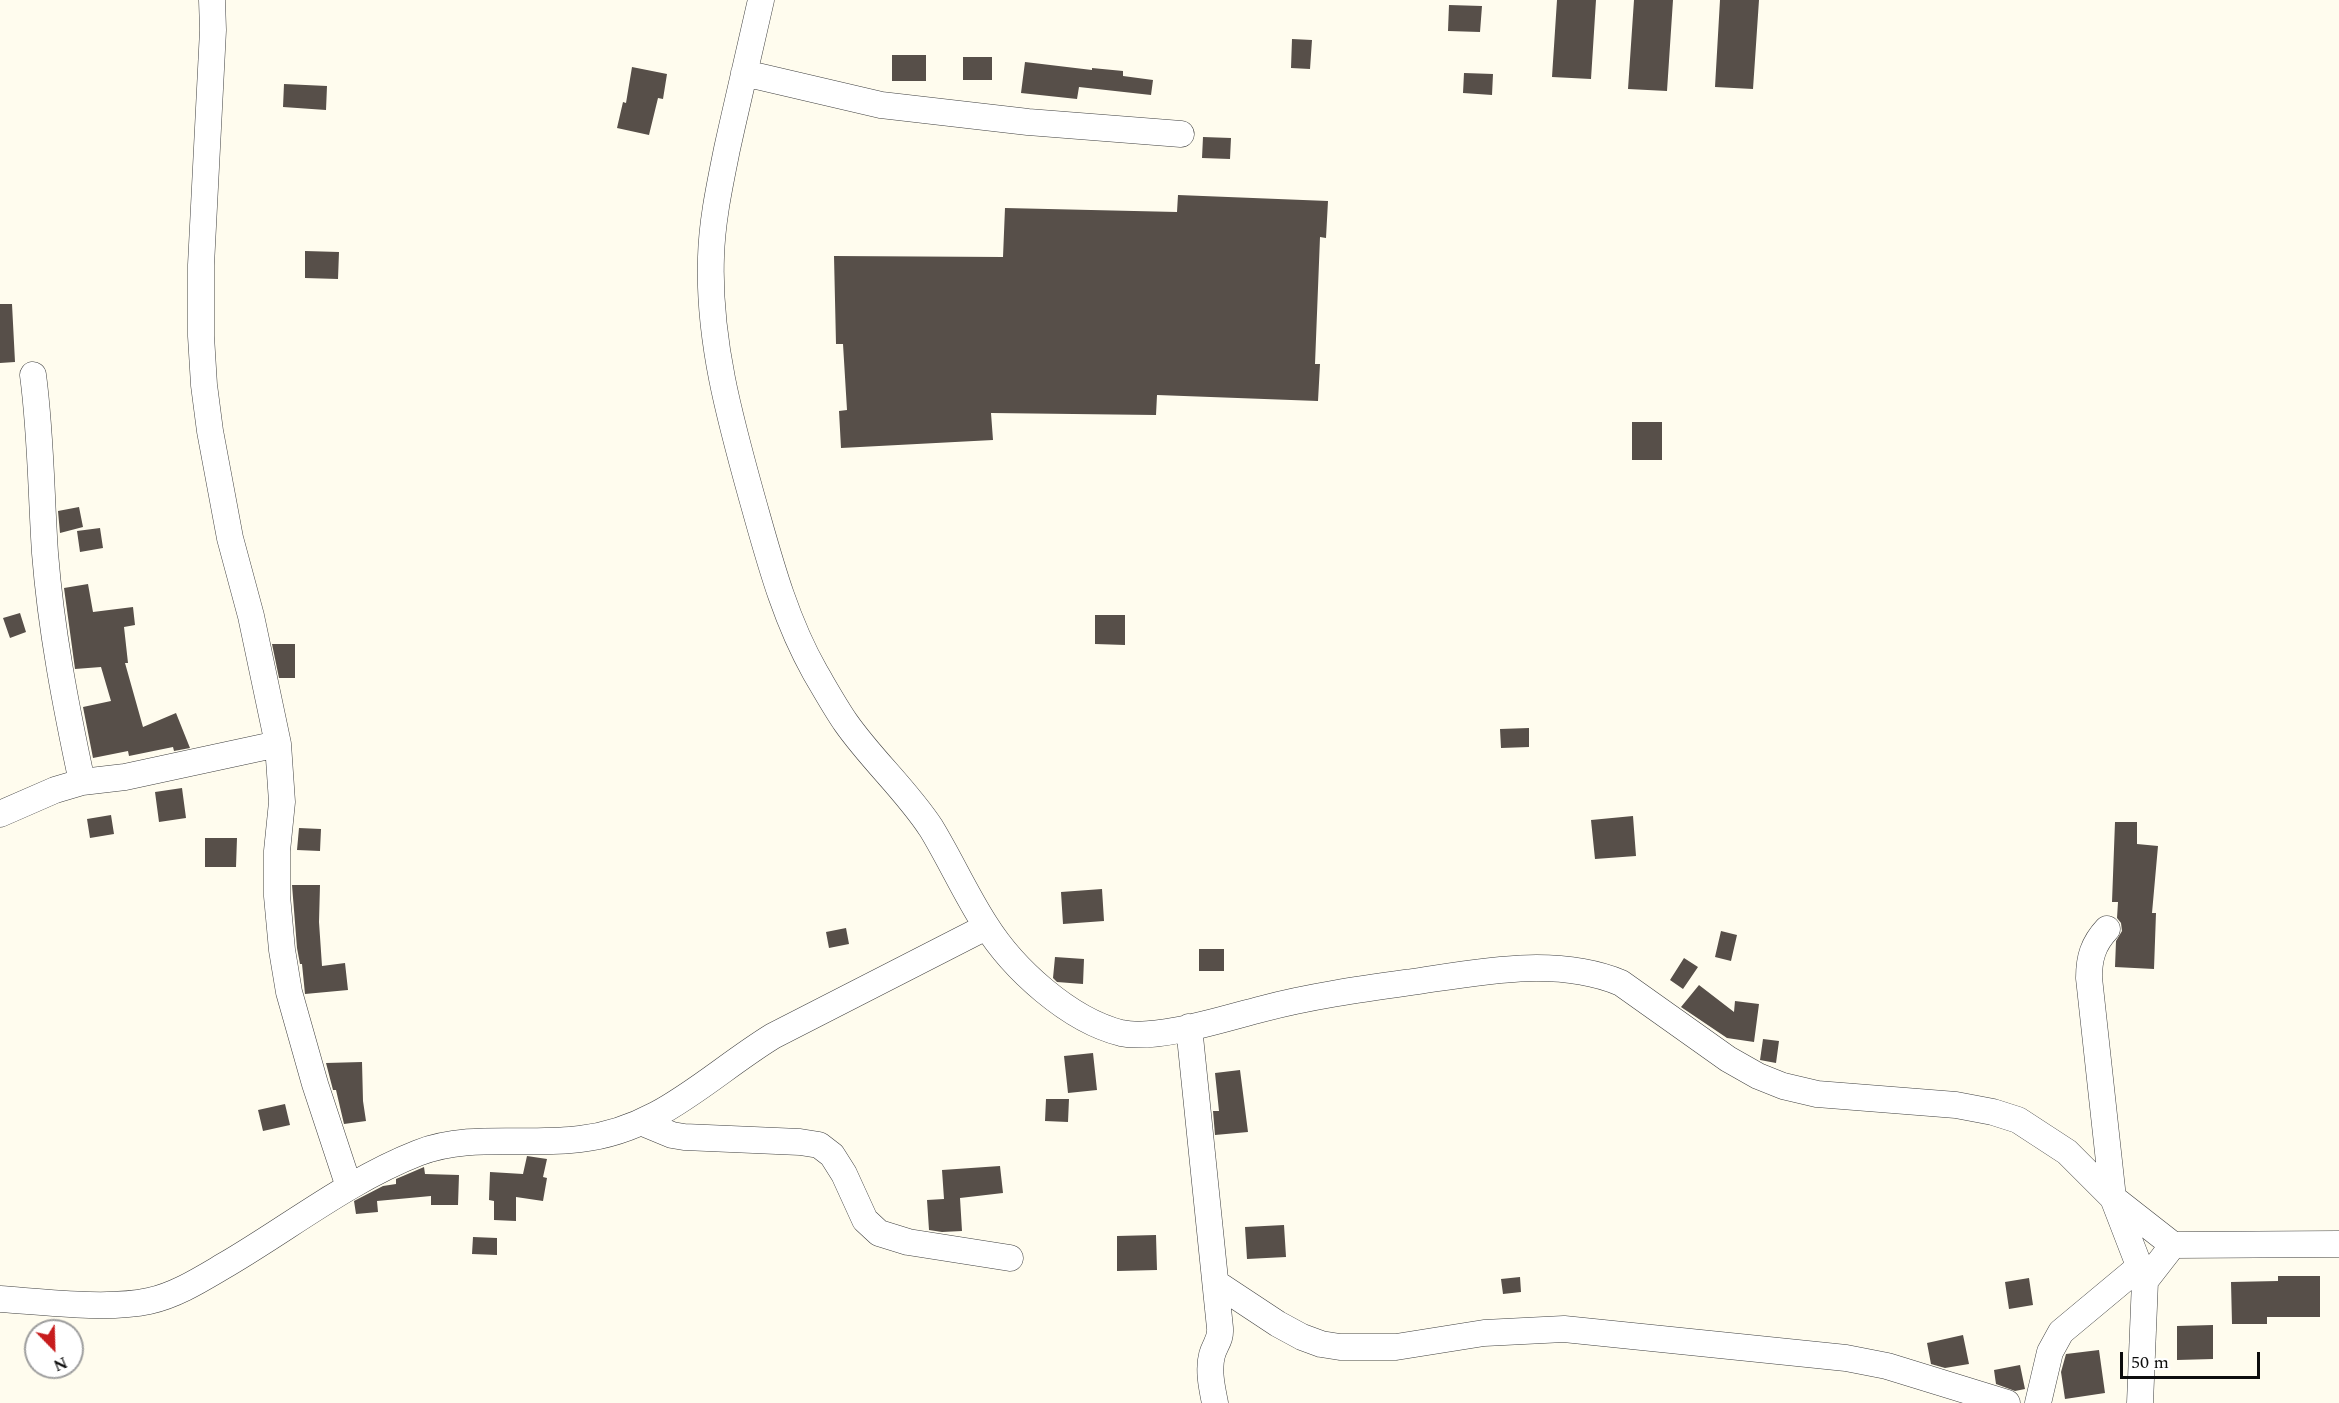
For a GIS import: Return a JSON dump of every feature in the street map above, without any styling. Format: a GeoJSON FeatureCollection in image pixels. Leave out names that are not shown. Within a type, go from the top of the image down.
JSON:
{"type":"FeatureCollection","features":[{"type":"Feature","properties":{"kind":"street"},"geometry":{"type":"LineString","coordinates":[[212,0],[201,265],[204,385],[230,538],[251,616],[278,744],[282,802],[277,851],[277,896],[289,992],[349,1187]]}},
{"type":"Feature","properties":{"kind":"street"},"geometry":{"type":"LineString","coordinates":[[761,0],[713,222],[711,291],[724,394],[774,578],[792,627],[815,672],[848,724],[904,790],[925,819],[986,927],[1008,955],[1055,999],[1095,1022],[1122,1033],[1139,1034],[1189,1027],[1274,1006],[1352,991],[1483,972],[1533,969],[1601,974],[1621,983],[1728,1059],[1758,1076],[1783,1086],[1817,1094],[1956,1105],[1993,1112],[2018,1120],[2067,1152],[2113,1198],[2173,1245],[2339,1244]]}},
{"type":"Feature","properties":{"kind":"street"},"geometry":{"type":"LineString","coordinates":[[744,73],[880,105],[915,110],[1181,134]]}},
{"type":"Feature","properties":{"kind":"street"},"geometry":{"type":"LineString","coordinates":[[33,375],[39,424],[45,554],[50,597],[66,702],[82,782]]}},
{"type":"Feature","properties":{"kind":"street"},"geometry":{"type":"LineString","coordinates":[[0,814],[55,790],[82,782],[125,777],[278,744]]}},
{"type":"Feature","properties":{"kind":"street"},"geometry":{"type":"LineString","coordinates":[[0,1299],[98,1304],[151,1300],[198,1281],[349,1187],[389,1166],[442,1146],[580,1139],[643,1123],[687,1097],[773,1036],[986,927]]}},
{"type":"Feature","properties":{"kind":"street"},"geometry":{"type":"LineString","coordinates":[[2107,929],[2094,948],[2089,962],[2089,978],[2113,1198],[2142,1274],[2140,1403]]}},
{"type":"Feature","properties":{"kind":"street"},"geometry":{"type":"LineString","coordinates":[[1189,1027],[1221,1333],[1211,1362],[1215,1403]]}},
{"type":"Feature","properties":{"kind":"street"},"geometry":{"type":"LineString","coordinates":[[643,1123],[672,1135],[684,1137],[800,1142],[819,1145],[832,1155],[844,1174],[865,1220],[879,1233],[908,1242],[1010,1258]]}},
{"type":"Feature","properties":{"kind":"street"},"geometry":{"type":"LineString","coordinates":[[2038,1403],[2050,1352],[2061,1332],[2142,1274],[2173,1245]]}},
{"type":"Feature","properties":{"kind":"street"},"geometry":{"type":"LineString","coordinates":[[1216,1283],[1278,1324],[1321,1344],[1340,1347],[1396,1347],[1484,1333],[1564,1329],[1846,1358],[1887,1366],[2007,1403]]}},
{"type":"Feature","properties":{"kind":"building"},"geometry":{"type":"Polygon","coordinates":[[[1557,0],[1596,0],[1591,79],[1552,77],[1557,0]]]}},
{"type":"Feature","properties":{"kind":"building"},"geometry":{"type":"Polygon","coordinates":[[[1634,0],[1673,0],[1667,91],[1628,89],[1634,0]]]}},
{"type":"Feature","properties":{"kind":"building"},"geometry":{"type":"Polygon","coordinates":[[[1720,0],[1759,0],[1753,89],[1715,87],[1720,0]]]}},
{"type":"Feature","properties":{"kind":"building"},"geometry":{"type":"Polygon","coordinates":[[[1449,5],[1482,6],[1480,32],[1448,31],[1449,5]]]}},
{"type":"Feature","properties":{"kind":"building"},"geometry":{"type":"Polygon","coordinates":[[[1292,39],[1312,40],[1310,69],[1291,68],[1292,39]]]}},
{"type":"Feature","properties":{"kind":"building"},"geometry":{"type":"Polygon","coordinates":[[[892,55],[926,55],[926,81],[892,81],[892,55]]]}},
{"type":"Feature","properties":{"kind":"building"},"geometry":{"type":"Polygon","coordinates":[[[963,57],[992,57],[992,80],[963,80],[963,57]]]}},
{"type":"Feature","properties":{"kind":"building"},"geometry":{"type":"Polygon","coordinates":[[[1025,62],[1092,70],[1092,68],[1123,71],[1123,76],[1153,80],[1151,95],[1079,87],[1077,99],[1021,93],[1025,62]]]}},
{"type":"Feature","properties":{"kind":"building"},"geometry":{"type":"Polygon","coordinates":[[[632,67],[667,74],[663,99],[658,98],[649,135],[617,128],[623,102],[626,103],[632,67]]]}},
{"type":"Feature","properties":{"kind":"building"},"geometry":{"type":"Polygon","coordinates":[[[1464,73],[1493,74],[1492,95],[1463,93],[1464,73]]]}},
{"type":"Feature","properties":{"kind":"building"},"geometry":{"type":"Polygon","coordinates":[[[284,84],[327,86],[326,110],[283,107],[284,84]]]}},
{"type":"Feature","properties":{"kind":"building"},"geometry":{"type":"Polygon","coordinates":[[[1203,137],[1231,138],[1230,159],[1202,158],[1203,137]]]}},
{"type":"Feature","properties":{"kind":"building"},"geometry":{"type":"Polygon","coordinates":[[[1178,195],[1328,201],[1326,238],[1320,237],[1315,364],[1320,364],[1318,401],[1157,395],[1156,415],[991,413],[993,440],[841,448],[839,411],[847,410],[843,344],[836,344],[834,256],[1003,257],[1005,208],[1177,212],[1178,195]]]}},
{"type":"Feature","properties":{"kind":"building"},"geometry":{"type":"Polygon","coordinates":[[[305,251],[339,252],[338,279],[305,278],[305,251]]]}},
{"type":"Feature","properties":{"kind":"building"},"geometry":{"type":"Polygon","coordinates":[[[0,304],[12,304],[15,362],[0,363],[0,304]]]}},
{"type":"Feature","properties":{"kind":"building"},"geometry":{"type":"Polygon","coordinates":[[[1632,422],[1662,422],[1662,460],[1632,460],[1632,422]]]}},
{"type":"Feature","properties":{"kind":"building"},"geometry":{"type":"Polygon","coordinates":[[[79,507],[83,527],[60,533],[58,511],[79,507]]]}},
{"type":"Feature","properties":{"kind":"building"},"geometry":{"type":"Polygon","coordinates":[[[100,528],[103,548],[80,552],[77,531],[100,528]]]}},
{"type":"Feature","properties":{"kind":"building"},"geometry":{"type":"Polygon","coordinates":[[[88,584],[93,612],[133,607],[135,625],[124,627],[128,663],[125,663],[143,727],[176,713],[190,748],[174,751],[173,747],[129,756],[128,751],[93,758],[83,707],[111,701],[101,667],[75,669],[64,588],[88,584]]]}},
{"type":"Feature","properties":{"kind":"building"},"geometry":{"type":"Polygon","coordinates":[[[20,613],[26,632],[10,638],[3,618],[20,613]]]}},
{"type":"Feature","properties":{"kind":"building"},"geometry":{"type":"Polygon","coordinates":[[[1095,615],[1125,615],[1125,645],[1095,644],[1095,615]]]}},
{"type":"Feature","properties":{"kind":"building"},"geometry":{"type":"Polygon","coordinates":[[[272,644],[295,644],[295,678],[279,678],[272,644]]]}},
{"type":"Feature","properties":{"kind":"building"},"geometry":{"type":"Polygon","coordinates":[[[1529,728],[1529,747],[1501,748],[1500,729],[1529,728]]]}},
{"type":"Feature","properties":{"kind":"building"},"geometry":{"type":"Polygon","coordinates":[[[182,788],[186,818],[159,822],[155,792],[182,788]]]}},
{"type":"Feature","properties":{"kind":"building"},"geometry":{"type":"Polygon","coordinates":[[[111,815],[114,834],[90,838],[87,819],[111,815]]]}},
{"type":"Feature","properties":{"kind":"building"},"geometry":{"type":"Polygon","coordinates":[[[1633,816],[1636,856],[1595,859],[1591,820],[1633,816]]]}},
{"type":"Feature","properties":{"kind":"building"},"geometry":{"type":"Polygon","coordinates":[[[2115,822],[2137,822],[2137,844],[2158,846],[2152,913],[2156,913],[2154,969],[2115,967],[2116,941],[2122,931],[2121,923],[2117,918],[2118,902],[2112,902],[2115,822]]]}},
{"type":"Feature","properties":{"kind":"building"},"geometry":{"type":"Polygon","coordinates":[[[299,828],[321,829],[320,851],[297,850],[299,828]]]}},
{"type":"Feature","properties":{"kind":"building"},"geometry":{"type":"Polygon","coordinates":[[[205,838],[237,838],[236,867],[205,867],[205,838]]]}},
{"type":"Feature","properties":{"kind":"building"},"geometry":{"type":"Polygon","coordinates":[[[292,885],[320,885],[319,922],[322,966],[345,963],[348,990],[305,994],[302,964],[300,964],[297,948],[292,885]]]}},
{"type":"Feature","properties":{"kind":"building"},"geometry":{"type":"Polygon","coordinates":[[[1102,889],[1104,921],[1063,924],[1061,892],[1102,889]]]}},
{"type":"Feature","properties":{"kind":"building"},"geometry":{"type":"Polygon","coordinates":[[[846,928],[849,944],[829,948],[826,932],[846,928]]]}},
{"type":"Feature","properties":{"kind":"building"},"geometry":{"type":"Polygon","coordinates":[[[1721,931],[1737,935],[1731,961],[1715,957],[1721,931]]]}},
{"type":"Feature","properties":{"kind":"building"},"geometry":{"type":"Polygon","coordinates":[[[1199,949],[1224,949],[1224,971],[1199,971],[1199,949]]]}},
{"type":"Feature","properties":{"kind":"building"},"geometry":{"type":"Polygon","coordinates":[[[1055,957],[1084,959],[1083,984],[1057,982],[1053,978],[1055,957]]]}},
{"type":"Feature","properties":{"kind":"building"},"geometry":{"type":"Polygon","coordinates":[[[1684,958],[1698,967],[1683,989],[1670,980],[1684,958]]]}},
{"type":"Feature","properties":{"kind":"building"},"geometry":{"type":"Polygon","coordinates":[[[1699,985],[1734,1012],[1735,1001],[1759,1004],[1754,1042],[1727,1038],[1681,1007],[1699,985]]]}},
{"type":"Feature","properties":{"kind":"building"},"geometry":{"type":"Polygon","coordinates":[[[1763,1039],[1779,1041],[1776,1063],[1760,1060],[1763,1039]]]}},
{"type":"Feature","properties":{"kind":"building"},"geometry":{"type":"Polygon","coordinates":[[[1093,1053],[1097,1090],[1068,1093],[1064,1056],[1093,1053]]]}},
{"type":"Feature","properties":{"kind":"building"},"geometry":{"type":"Polygon","coordinates":[[[362,1062],[366,1121],[344,1124],[336,1090],[333,1090],[326,1063],[362,1062]]]}},
{"type":"Feature","properties":{"kind":"building"},"geometry":{"type":"Polygon","coordinates":[[[1240,1070],[1248,1132],[1215,1135],[1213,1111],[1219,1111],[1215,1073],[1240,1070]]]}},
{"type":"Feature","properties":{"kind":"building"},"geometry":{"type":"Polygon","coordinates":[[[1046,1099],[1069,1099],[1068,1122],[1045,1121],[1046,1099]]]}},
{"type":"Feature","properties":{"kind":"building"},"geometry":{"type":"Polygon","coordinates":[[[285,1104],[290,1125],[263,1131],[258,1110],[285,1104]]]}},
{"type":"Feature","properties":{"kind":"building"},"geometry":{"type":"Polygon","coordinates":[[[527,1156],[547,1159],[543,1177],[547,1178],[543,1201],[516,1197],[516,1221],[494,1220],[494,1201],[489,1200],[490,1172],[523,1174],[527,1156]]]}},
{"type":"Feature","properties":{"kind":"building"},"geometry":{"type":"Polygon","coordinates":[[[1000,1166],[1003,1193],[960,1198],[962,1231],[929,1230],[927,1200],[944,1199],[942,1170],[1000,1166]]]}},
{"type":"Feature","properties":{"kind":"building"},"geometry":{"type":"Polygon","coordinates":[[[424,1167],[425,1174],[459,1175],[458,1205],[431,1205],[431,1196],[377,1201],[378,1212],[356,1214],[354,1201],[383,1186],[396,1184],[396,1179],[424,1167]]]}},
{"type":"Feature","properties":{"kind":"building"},"geometry":{"type":"Polygon","coordinates":[[[1284,1225],[1286,1257],[1247,1259],[1245,1227],[1284,1225]]]}},
{"type":"Feature","properties":{"kind":"building"},"geometry":{"type":"Polygon","coordinates":[[[1156,1235],[1157,1270],[1117,1271],[1117,1236],[1156,1235]]]}},
{"type":"Feature","properties":{"kind":"building"},"geometry":{"type":"Polygon","coordinates":[[[473,1237],[497,1238],[497,1255],[472,1254],[473,1237]]]}},
{"type":"Feature","properties":{"kind":"building"},"geometry":{"type":"Polygon","coordinates":[[[2278,1276],[2320,1276],[2320,1317],[2267,1317],[2267,1324],[2232,1324],[2231,1282],[2278,1281],[2278,1276]]]}},
{"type":"Feature","properties":{"kind":"building"},"geometry":{"type":"Polygon","coordinates":[[[1520,1277],[1521,1292],[1503,1294],[1501,1279],[1520,1277]]]}},
{"type":"Feature","properties":{"kind":"building"},"geometry":{"type":"Polygon","coordinates":[[[2029,1278],[2033,1305],[2009,1309],[2005,1282],[2029,1278]]]}},
{"type":"Feature","properties":{"kind":"building"},"geometry":{"type":"Polygon","coordinates":[[[2213,1325],[2213,1359],[2177,1360],[2177,1326],[2213,1325]]]}},
{"type":"Feature","properties":{"kind":"building"},"geometry":{"type":"Polygon","coordinates":[[[1963,1335],[1969,1364],[1945,1368],[1931,1364],[1927,1343],[1963,1335]]]}},
{"type":"Feature","properties":{"kind":"building"},"geometry":{"type":"Polygon","coordinates":[[[2099,1350],[2105,1393],[2065,1399],[2061,1372],[2066,1354],[2099,1350]]]}},
{"type":"Feature","properties":{"kind":"building"},"geometry":{"type":"Polygon","coordinates":[[[2020,1365],[2025,1389],[2015,1391],[1996,1384],[1994,1370],[2020,1365]]]}}]}
